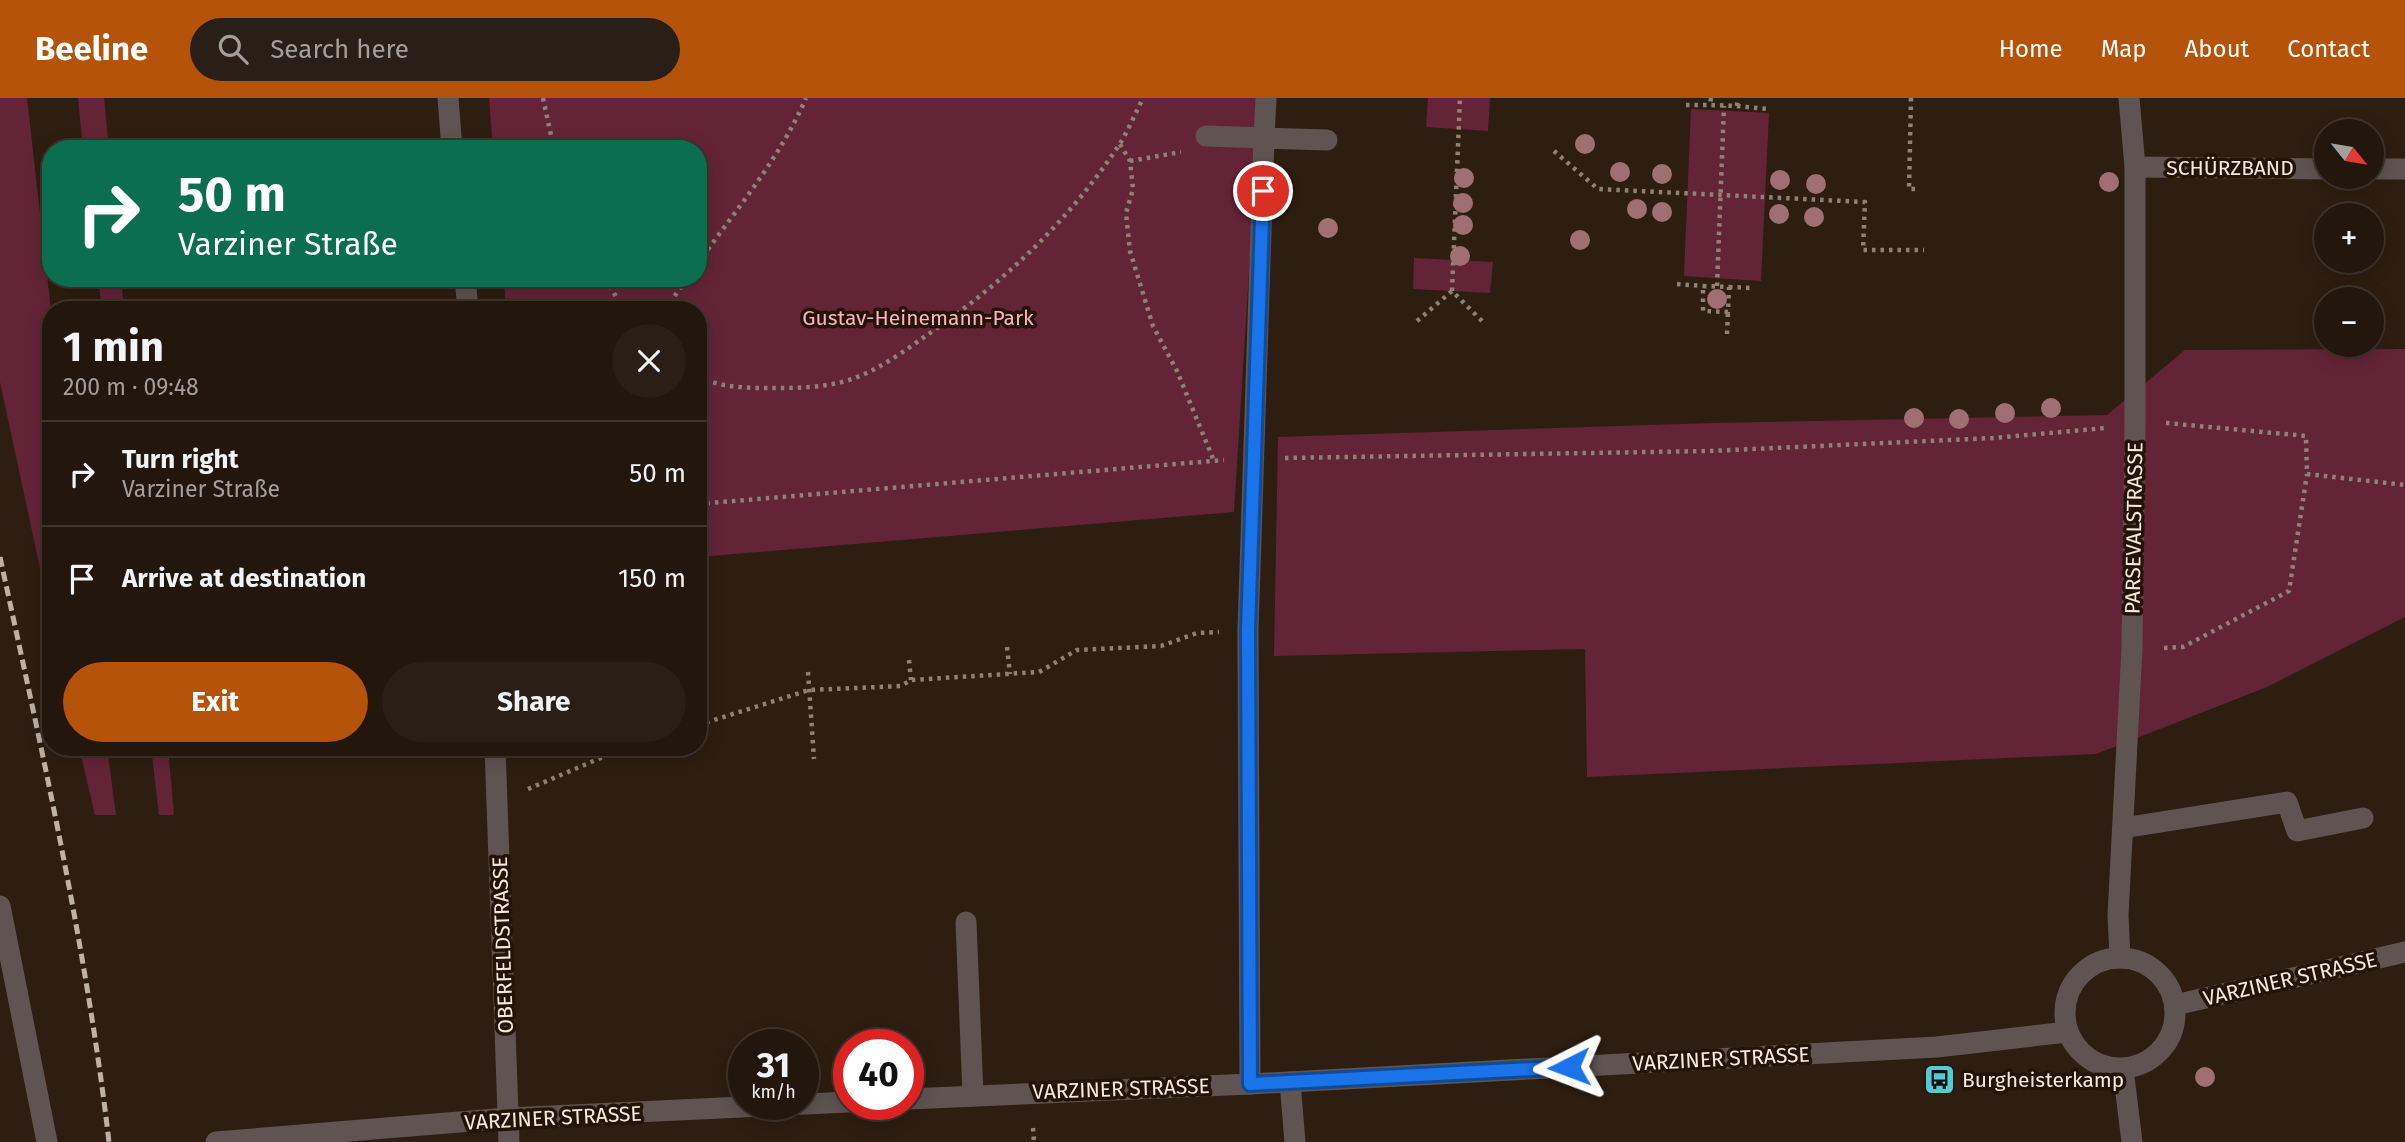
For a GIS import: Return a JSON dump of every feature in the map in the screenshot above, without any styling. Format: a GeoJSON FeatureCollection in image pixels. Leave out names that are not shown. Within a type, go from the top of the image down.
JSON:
{"type":"FeatureCollection","features":[{"type":"Feature","properties":{"kind":"street"},"geometry":{"type":"LineString","coordinates":[[448,98],[451,140]]}},
{"type":"Feature","properties":{"kind":"street"},"geometry":{"type":"LineString","coordinates":[[1250,1084],[1248,630],[1266,98]]}},
{"type":"Feature","properties":{"kind":"street","name":"PARSEVALSTRASSE"},"geometry":{"type":"LineString","coordinates":[[2120,958],[2118,915],[2133,648],[2135,167],[2129,98]]}},
{"type":"Feature","properties":{"kind":"street"},"geometry":{"type":"LineString","coordinates":[[1206,136],[1327,140]]}},
{"type":"Feature","properties":{"kind":"street","name":"SCHÜRZBAND"},"geometry":{"type":"LineString","coordinates":[[2135,167],[2314,169]]}},
{"type":"Feature","properties":{"kind":"street"},"geometry":{"type":"LineString","coordinates":[[2384,169],[2405,169]]}},
{"type":"Feature","properties":{"kind":"street","name":"OBERFELDSTRASSE"},"geometry":{"type":"LineString","coordinates":[[495,756],[509,1142]]}},
{"type":"Feature","properties":{"kind":"street"},"geometry":{"type":"LineString","coordinates":[[2123,828],[2287,802],[2297,831],[2363,818]]}},
{"type":"Feature","properties":{"kind":"street"},"geometry":{"type":"LineString","coordinates":[[0,906],[47,1142]]}},
{"type":"Feature","properties":{"kind":"street"},"geometry":{"type":"LineString","coordinates":[[966,922],[972,1095]]}},
{"type":"Feature","properties":{"kind":"street","name":"VARZINER STRASSE"},"geometry":{"type":"LineString","coordinates":[[2175,1005],[2405,952]]}},
{"type":"Feature","properties":{"kind":"street"},"geometry":{"type":"LineString","coordinates":[[2120,958],[2143,963],[2158,973],[2169,988],[2175,1005],[2174,1023],[2168,1041],[2157,1055],[2141,1065],[2123,1069],[2105,1067],[2088,1060],[2075,1047],[2067,1032],[2064,1013],[2067,995],[2076,979],[2090,966],[2107,959],[2120,958]]}},
{"type":"Feature","properties":{"kind":"street","name":"VARZINER STRASSE"},"geometry":{"type":"LineString","coordinates":[[924,1098],[1290,1082],[1937,1047],[2067,1032]]}},
{"type":"Feature","properties":{"kind":"street"},"geometry":{"type":"LineString","coordinates":[[2123,1069],[2132,1142]]}},
{"type":"Feature","properties":{"kind":"street"},"geometry":{"type":"LineString","coordinates":[[1290,1082],[1295,1142]]}},
{"type":"Feature","properties":{"kind":"street","name":"VARZINER STRASSE"},"geometry":{"type":"LineString","coordinates":[[216,1142],[508,1118],[833,1103]]}},
{"type":"Feature","properties":{"kind":"path"},"geometry":{"type":"LineString","coordinates":[[543,98],[552,140]]}},
{"type":"Feature","properties":{"kind":"path"},"geometry":{"type":"LineString","coordinates":[[707,251],[796,122],[806,98]]}},
{"type":"Feature","properties":{"kind":"path"},"geometry":{"type":"LineString","coordinates":[[709,383],[757,388],[809,388],[849,380],[893,359],[992,287],[1040,243],[1119,144],[1143,98]]}},
{"type":"Feature","properties":{"kind":"path"},"geometry":{"type":"LineString","coordinates":[[1417,321],[1452,291],[1460,98]]}},
{"type":"Feature","properties":{"kind":"path"},"geometry":{"type":"LineString","coordinates":[[1710,105],[1711,98]]}},
{"type":"Feature","properties":{"kind":"path"},"geometry":{"type":"LineString","coordinates":[[1737,106],[1738,98]]}},
{"type":"Feature","properties":{"kind":"path"},"geometry":{"type":"LineString","coordinates":[[1911,98],[1909,189],[1920,190]]}},
{"type":"Feature","properties":{"kind":"path"},"geometry":{"type":"LineString","coordinates":[[1686,105],[1768,109]]}},
{"type":"Feature","properties":{"kind":"path"},"geometry":{"type":"LineString","coordinates":[[1717,286],[1724,106]]}},
{"type":"Feature","properties":{"kind":"path"},"geometry":{"type":"LineString","coordinates":[[1130,161],[1166,153],[1191,152],[1206,136]]}},
{"type":"Feature","properties":{"kind":"path"},"geometry":{"type":"LineString","coordinates":[[1119,144],[1130,161],[1133,188],[1126,213],[1130,251],[1153,326],[1177,371],[1214,461]]}},
{"type":"Feature","properties":{"kind":"path"},"geometry":{"type":"LineString","coordinates":[[1554,151],[1598,189],[1865,202],[1863,250],[1923,250]]}},
{"type":"Feature","properties":{"kind":"path"},"geometry":{"type":"LineString","coordinates":[[1676,284],[1752,288]]}},
{"type":"Feature","properties":{"kind":"path"},"geometry":{"type":"LineString","coordinates":[[1703,286],[1703,311],[1728,312]]}},
{"type":"Feature","properties":{"kind":"path"},"geometry":{"type":"LineString","coordinates":[[1727,334],[1729,286]]}},
{"type":"Feature","properties":{"kind":"path"},"geometry":{"type":"LineString","coordinates":[[1452,291],[1484,323]]}},
{"type":"Feature","properties":{"kind":"path"},"geometry":{"type":"LineString","coordinates":[[707,503],[1254,459],[1722,450],[2007,437],[2088,431],[2135,423],[2176,423],[2306,436],[2307,474],[2289,592],[2183,647],[2133,648]]}},
{"type":"Feature","properties":{"kind":"path"},"geometry":{"type":"LineString","coordinates":[[2307,474],[2405,485]]}},
{"type":"Feature","properties":{"kind":"path"},"geometry":{"type":"LineString","coordinates":[[707,722],[809,690],[901,686],[911,680],[1040,672],[1077,650],[1161,646],[1197,633],[1248,630]]}},
{"type":"Feature","properties":{"kind":"path"},"geometry":{"type":"LineString","coordinates":[[1007,647],[1010,674]]}},
{"type":"Feature","properties":{"kind":"path"},"geometry":{"type":"LineString","coordinates":[[909,660],[911,680]]}},
{"type":"Feature","properties":{"kind":"path"},"geometry":{"type":"LineString","coordinates":[[808,672],[814,758]]}},
{"type":"Feature","properties":{"kind":"path"},"geometry":{"type":"LineString","coordinates":[[497,802],[605,756]]}},
{"type":"Feature","properties":{"kind":"path"},"geometry":{"type":"LineString","coordinates":[[1033,1128],[1034,1142]]}},
{"type":"Feature","properties":{"kind":"green space"},"geometry":{"type":"Polygon","coordinates":[[[0,98],[27,98],[42,230],[42,287],[48,287],[50,301],[42,301],[42,577],[0,382],[0,98]]]}},
{"type":"Feature","properties":{"kind":"green space"},"geometry":{"type":"Polygon","coordinates":[[[78,98],[104,98],[108,140],[82,140],[78,98]]]}},
{"type":"Feature","properties":{"kind":"green space","name":"Gustav-Heinemann-Park"},"geometry":{"type":"Polygon","coordinates":[[[489,98],[1257,98],[1259,111],[1234,512],[707,556],[707,301],[505,301],[505,287],[707,287],[707,140],[492,140],[489,98]]]}},
{"type":"Feature","properties":{"kind":"green space"},"geometry":{"type":"Polygon","coordinates":[[[1428,98],[1490,98],[1488,131],[1426,127],[1428,98]]]}},
{"type":"Feature","properties":{"kind":"green space"},"geometry":{"type":"Polygon","coordinates":[[[1691,109],[1769,113],[1761,281],[1684,276],[1691,109]]]}},
{"type":"Feature","properties":{"kind":"green space"},"geometry":{"type":"Polygon","coordinates":[[[1414,258],[1493,262],[1490,293],[1413,289],[1414,258]]]}},
{"type":"Feature","properties":{"kind":"green space"},"geometry":{"type":"Polygon","coordinates":[[[99,287],[122,287],[123,301],[101,301],[99,287]]]}},
{"type":"Feature","properties":{"kind":"green space"},"geometry":{"type":"Polygon","coordinates":[[[2314,349],[2314,357],[2384,357],[2384,349],[2405,349],[2405,617],[2267,687],[2096,754],[1587,777],[1585,649],[1274,656],[1278,437],[1713,423],[2107,415],[2185,350],[2314,349]]]}},
{"type":"Feature","properties":{"kind":"green space"},"geometry":{"type":"Polygon","coordinates":[[[81,756],[108,756],[116,815],[95,815],[81,756]]]}},
{"type":"Feature","properties":{"kind":"green space"},"geometry":{"type":"Polygon","coordinates":[[[152,756],[169,756],[174,815],[159,815],[152,756]]]}},
{"type":"Feature","properties":{"kind":"railway"},"geometry":{"type":"LineString","coordinates":[[0,557],[42,752]]}},
{"type":"Feature","properties":{"kind":"railway"},"geometry":{"type":"LineString","coordinates":[[43,756],[88,995],[109,1142]]}},
{"type":"Feature","properties":{"kind":"place","name":"Burgheisterkamp"},"geometry":{"type":"Point","coordinates":[1939,1080]}},
{"type":"Feature","properties":{"kind":"route"},"geometry":{"type":"LineString","coordinates":[[1263,191],[1248,630],[1250,1084],[1569,1067]]}}]}
